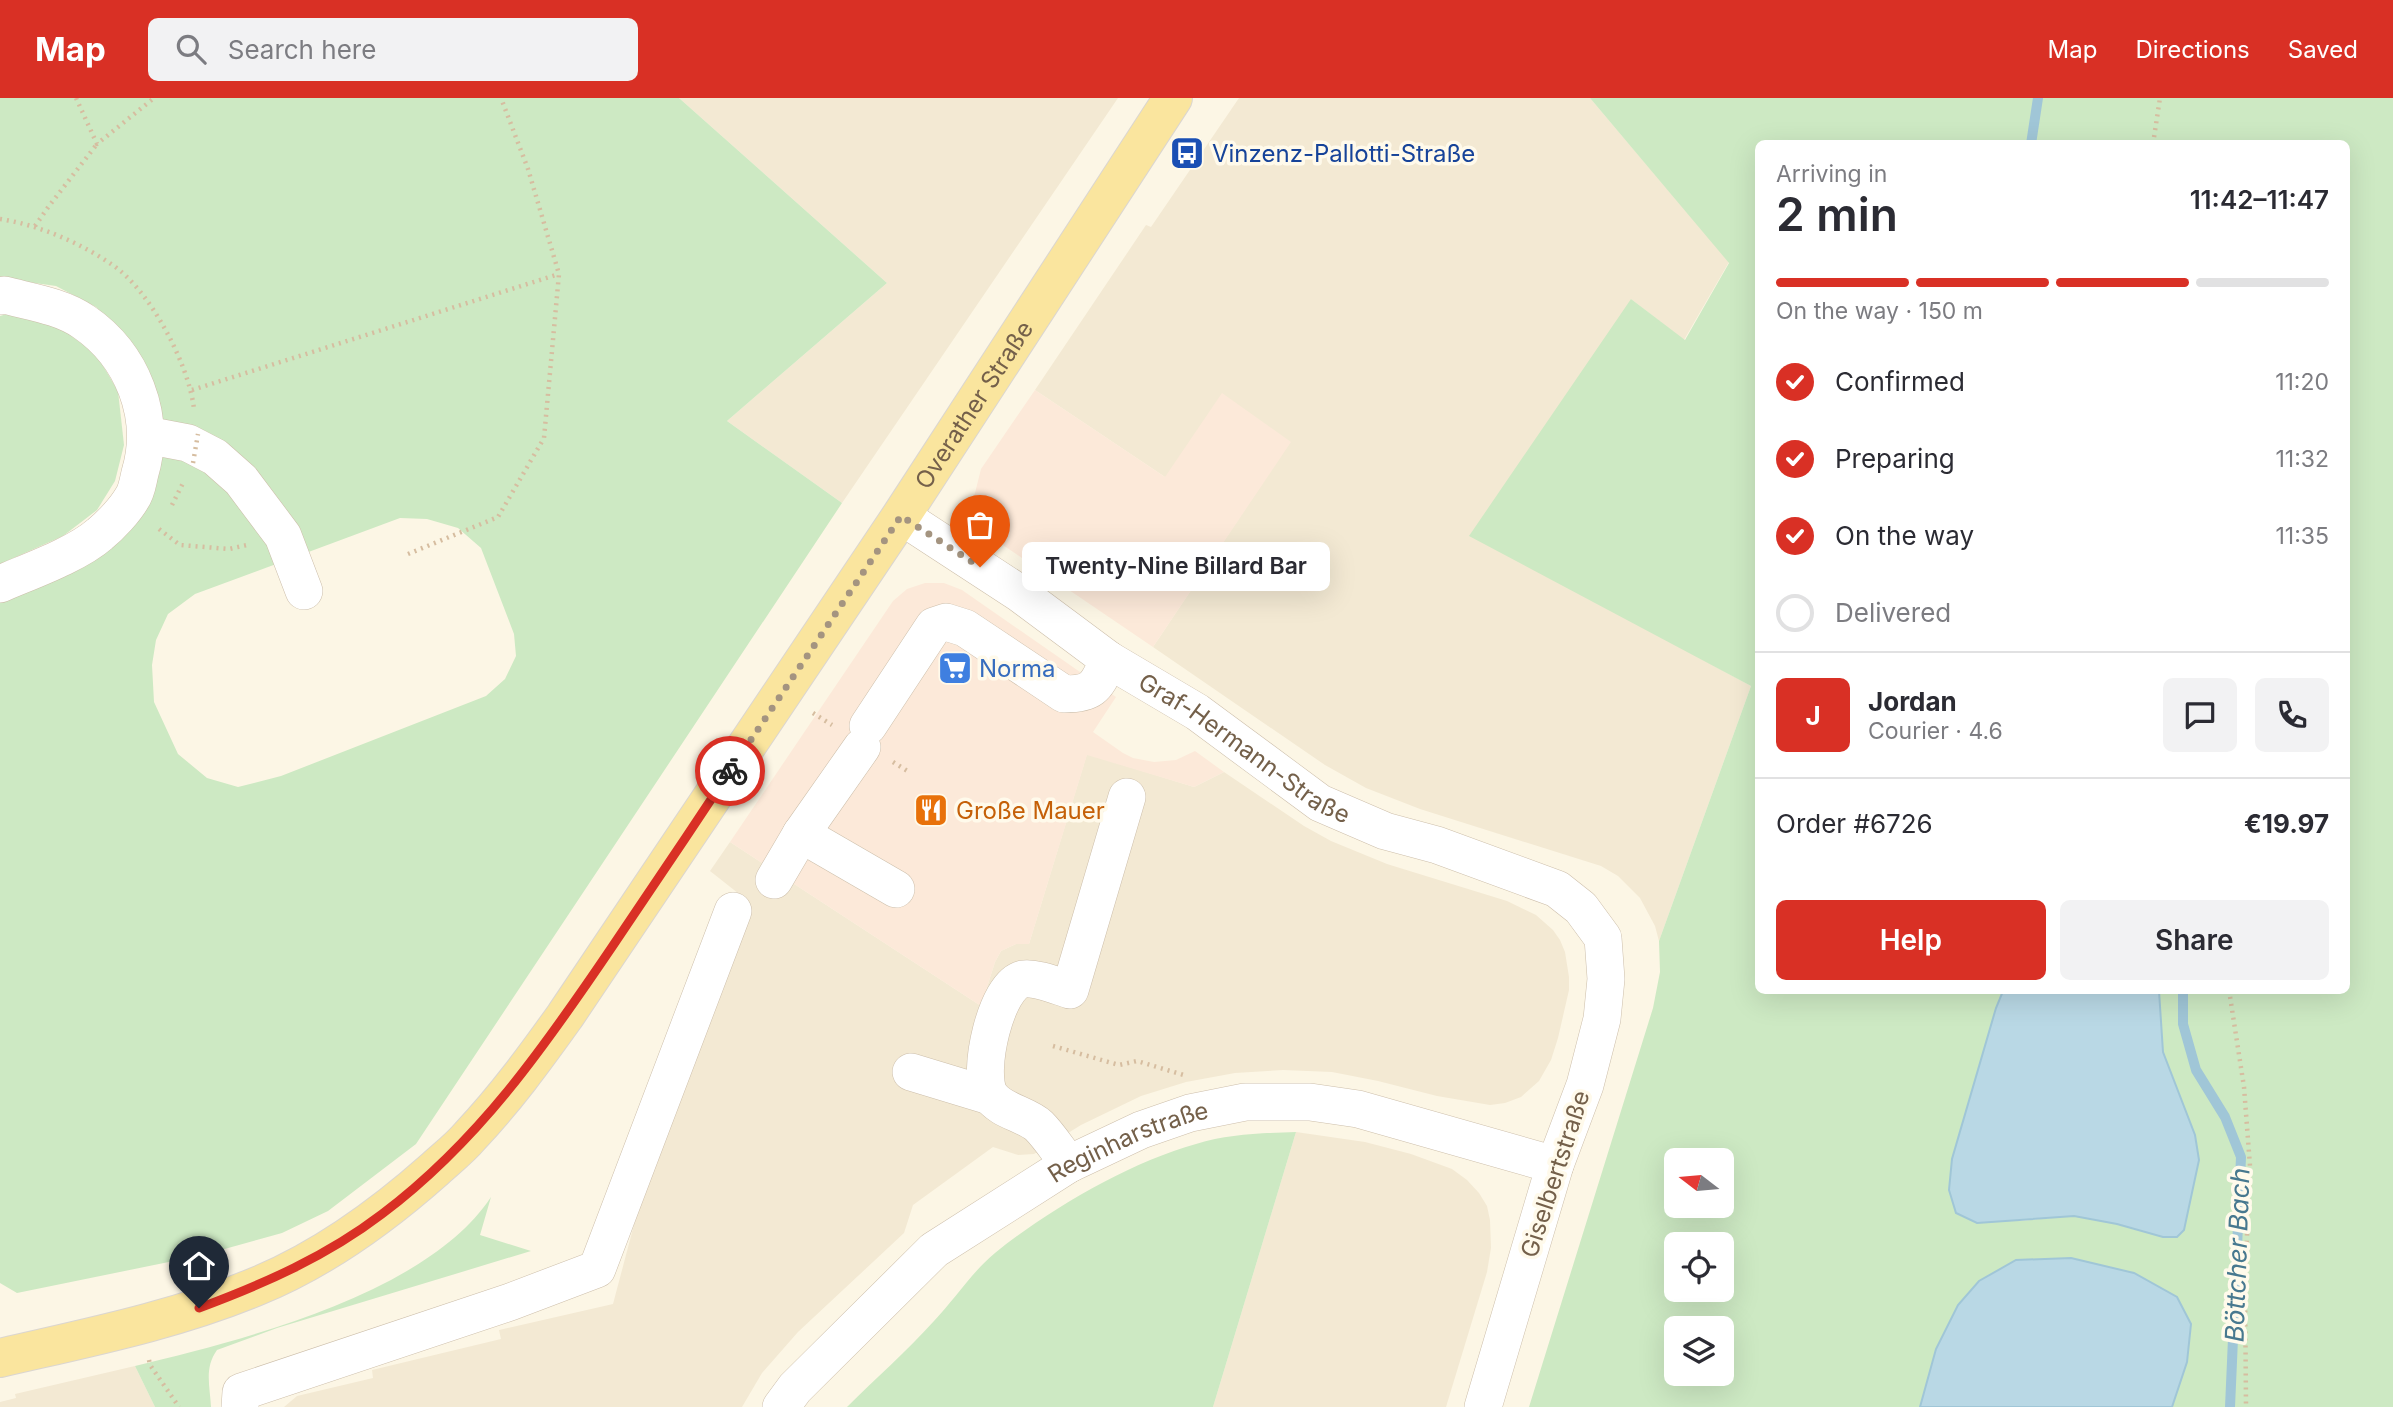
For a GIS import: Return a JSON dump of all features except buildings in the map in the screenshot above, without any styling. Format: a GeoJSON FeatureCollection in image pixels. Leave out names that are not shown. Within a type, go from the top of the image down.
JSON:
{"type":"FeatureCollection","features":[{"type":"Feature","properties":{"kind":"main road","name":"Overather Straße"},"geometry":{"type":"LineString","coordinates":[[0,1358],[142,1325],[255,1287],[303,1264],[383,1214],[468,1139],[520,1079],[565,1016],[901,516],[1173,98]]}},
{"type":"Feature","properties":{"kind":"street"},"geometry":{"type":"LineString","coordinates":[[0,296],[52,306],[82,321],[101,335],[115,350],[140,396],[146,435],[134,497],[100,535],[67,554],[0,584]]}},
{"type":"Feature","properties":{"kind":"street"},"geometry":{"type":"LineString","coordinates":[[146,435],[188,443],[215,457],[241,480],[283,536],[304,591]]}},
{"type":"Feature","properties":{"kind":"street","name":"Graf-Hermann-Straße"},"geometry":{"type":"LineString","coordinates":[[901,516],[1019,593],[1109,660],[1197,712],[1320,803],[1385,831],[1437,845],[1557,889],[1581,908],[1603,938]]}},
{"type":"Feature","properties":{"kind":"street"},"geometry":{"type":"LineString","coordinates":[[774,880],[933,626],[946,622],[965,628],[1064,694],[1083,694],[1096,685],[1109,660]]}},
{"type":"Feature","properties":{"kind":"street"},"geometry":{"type":"LineString","coordinates":[[990,1096],[984,1079],[986,1056],[997,1011],[1012,985],[1022,979],[1070,990],[1127,797]]}},
{"type":"Feature","properties":{"kind":"street"},"geometry":{"type":"LineString","coordinates":[[802,834],[896,889]]}},
{"type":"Feature","properties":{"kind":"street"},"geometry":{"type":"LineString","coordinates":[[240,1407],[241,1392],[510,1302],[597,1269],[733,911]]}},
{"type":"Feature","properties":{"kind":"street","name":"Giselbertstraße"},"geometry":{"type":"LineString","coordinates":[[1483,1407],[1555,1165],[1585,1085],[1602,1019],[1606,979],[1603,938]]}},
{"type":"Feature","properties":{"kind":"street"},"geometry":{"type":"LineString","coordinates":[[911,1072],[990,1096],[1038,1125],[1069,1164]]}},
{"type":"Feature","properties":{"kind":"street","name":"Reginharstraße"},"geometry":{"type":"LineString","coordinates":[[781,1407],[795,1388],[933,1250],[1069,1164],[1141,1130],[1190,1113],[1245,1102],[1310,1102],[1358,1109],[1555,1165]]}},
{"type":"Feature","properties":{"kind":"path"},"geometry":{"type":"LineString","coordinates":[[76,98],[97,144]]}},
{"type":"Feature","properties":{"kind":"path"},"geometry":{"type":"LineString","coordinates":[[35,226],[97,144],[154,98]]}},
{"type":"Feature","properties":{"kind":"path"},"geometry":{"type":"LineString","coordinates":[[408,554],[498,517],[544,438],[559,274],[528,169],[501,98]]}},
{"type":"Feature","properties":{"kind":"path"},"geometry":{"type":"LineString","coordinates":[[2154,140],[2160,98]]}},
{"type":"Feature","properties":{"kind":"path"},"geometry":{"type":"LineString","coordinates":[[0,219],[35,226],[81,247],[115,267],[144,296],[177,351],[192,390],[195,412]]}},
{"type":"Feature","properties":{"kind":"path"},"geometry":{"type":"LineString","coordinates":[[192,390],[559,274]]}},
{"type":"Feature","properties":{"kind":"path"},"geometry":{"type":"LineString","coordinates":[[193,463],[198,434],[196,423]]}},
{"type":"Feature","properties":{"kind":"path"},"geometry":{"type":"LineString","coordinates":[[159,529],[180,545],[229,549],[283,536]]}},
{"type":"Feature","properties":{"kind":"path"},"geometry":{"type":"LineString","coordinates":[[2230,994],[2244,1087],[2250,1166],[2245,1282],[2246,1407]]}},
{"type":"Feature","properties":{"kind":"path"},"geometry":{"type":"LineString","coordinates":[[1054,1046],[1119,1065]]}},
{"type":"Feature","properties":{"kind":"path"},"geometry":{"type":"LineString","coordinates":[[150,1365],[179,1407]]}},
{"type":"Feature","properties":{"kind":"shaded area"},"geometry":{"type":"Polygon","coordinates":[[[679,98],[1118,98],[842,503],[727,421],[887,283],[679,98]]]}},
{"type":"Feature","properties":{"kind":"shaded area"},"geometry":{"type":"Polygon","coordinates":[[[1239,98],[1590,98],[1729,262],[1684,340],[1631,299],[1639,625],[1751,686],[1659,941],[1655,926],[1640,898],[1618,876],[1601,866],[1420,809],[1366,788],[1325,765],[1153,647],[1290,442],[1165,477],[1035,390],[1146,225],[1151,227],[1239,98]]]}},
{"type":"Feature","properties":{"kind":"shaded area"},"geometry":{"type":"Polygon","coordinates":[[[1035,390],[1165,477],[1222,393],[1291,442],[1153,647],[994,539],[977,516],[974,497],[981,469],[1035,390]]]}},
{"type":"Feature","properties":{"kind":"shaded area"},"geometry":{"type":"Polygon","coordinates":[[[925,583],[944,583],[962,590],[1116,697],[1093,732],[1123,753],[1154,762],[1176,760],[1195,751],[1224,772],[1194,787],[1087,755],[1029,944],[1016,944],[1001,951],[981,1006],[730,842],[893,601],[907,589],[925,583]]]}},
{"type":"Feature","properties":{"kind":"shaded area"},"geometry":{"type":"Polygon","coordinates":[[[1087,754],[1194,787],[1224,772],[1331,841],[1387,864],[1507,901],[1536,915],[1560,940],[1569,977],[1569,990],[1558,1038],[1551,1060],[1539,1081],[1521,1097],[1490,1105],[1332,1072],[1283,1070],[1235,1073],[1186,1082],[1141,1096],[1081,1125],[1034,1154],[1018,1155],[993,1147],[913,1205],[904,1233],[798,1332],[762,1373],[742,1407],[284,1407],[297,1396],[373,1378],[372,1370],[501,1339],[499,1330],[613,1304],[635,1221],[748,901],[710,871],[730,842],[981,1006],[1001,951],[1016,944],[1029,944],[1087,754]]]}},
{"type":"Feature","properties":{"kind":"shaded area"},"geometry":{"type":"Polygon","coordinates":[[[1296,1132],[1365,1142],[1411,1154],[1452,1169],[1467,1180],[1487,1206],[1491,1248],[1487,1272],[1446,1407],[1213,1407],[1296,1132]]]}},
{"type":"Feature","properties":{"kind":"shaded area"},"geometry":{"type":"Polygon","coordinates":[[[135,1366],[155,1407],[0,1407],[0,1402],[16,1398],[15,1394],[135,1366]]]}},
{"type":"Feature","properties":{"kind":"green space"},"geometry":{"type":"Polygon","coordinates":[[[0,98],[679,98],[887,283],[727,421],[842,503],[416,1144],[328,1211],[282,1233],[203,1255],[17,1293],[0,1283],[0,601],[143,506],[125,335],[96,307],[56,286],[6,279],[0,281],[0,98]],[[400,518],[195,594],[168,614],[156,640],[152,665],[154,702],[178,754],[207,778],[238,787],[281,776],[486,696],[505,679],[516,656],[514,634],[481,548],[458,528],[427,519],[400,518]]]}},
{"type":"Feature","properties":{"kind":"green space"},"geometry":{"type":"Polygon","coordinates":[[[1590,98],[2036,98],[2029,140],[1755,140],[1755,994],[2002,994],[1996,1008],[2019,1221],[2074,1216],[2117,1224],[2199,1160],[2195,1135],[2163,1052],[2159,994],[2350,994],[2350,140],[2035,140],[2041,98],[2393,98],[2393,1407],[2172,1407],[2187,1362],[1958,1305],[1936,1349],[1920,1407],[1529,1407],[1653,1008],[1660,972],[1659,941],[1751,686],[1469,536],[1631,299],[1685,340],[1729,263],[1590,98]]]}},
{"type":"Feature","properties":{"kind":"green space"},"geometry":{"type":"Polygon","coordinates":[[[10,313],[55,324],[96,354],[118,391],[124,445],[115,481],[97,510],[63,536],[0,564],[0,316],[10,313]]]}},
{"type":"Feature","properties":{"kind":"green space"},"geometry":{"type":"Polygon","coordinates":[[[1296,1132],[1213,1407],[847,1407],[924,1332],[986,1261],[1064,1204],[1117,1175],[1196,1144],[1233,1136],[1296,1132]]]}},
{"type":"Feature","properties":{"kind":"green space"},"geometry":{"type":"Polygon","coordinates":[[[491,1197],[480,1235],[531,1251],[277,1328],[217,1350],[209,1370],[211,1407],[155,1407],[135,1366],[278,1327],[379,1286],[424,1261],[462,1231],[491,1197]]]}},
{"type":"Feature","properties":{"kind":"water"},"geometry":{"type":"Polygon","coordinates":[[[2002,994],[2159,994],[2163,1052],[2195,1135],[2199,1160],[2184,1230],[2177,1237],[2163,1237],[2074,1216],[1977,1223],[1956,1213],[1949,1190],[1952,1159],[2002,994]]]}},
{"type":"Feature","properties":{"kind":"water"},"geometry":{"type":"Polygon","coordinates":[[[2071,1258],[2134,1273],[2177,1297],[2191,1324],[2187,1362],[2172,1407],[1920,1407],[1936,1349],[1958,1305],[1979,1281],[2016,1260],[2071,1258]]]}},
{"type":"Feature","properties":{"kind":"waterway","name":"Böttcher Bach"},"geometry":{"type":"LineString","coordinates":[[2032,140],[2038,98]]}},
{"type":"Feature","properties":{"kind":"waterway","name":"Böttcher Bach"},"geometry":{"type":"LineString","coordinates":[[2183,994],[2183,1024],[2196,1070],[2225,1117],[2241,1157],[2230,1407]]}},
{"type":"Feature","properties":{"kind":"way so far"},"geometry":{"type":"LineString","coordinates":[[730,771],[901,516],[980,567]]}},
{"type":"Feature","properties":{"kind":"place","name":"Vinzenz-Pallotti-Straße"},"geometry":{"type":"Point","coordinates":[1187,153]}},
{"type":"Feature","properties":{"kind":"place","name":"Twenty-Nine Billard Bar"},"geometry":{"type":"Point","coordinates":[980,567]}},
{"type":"Feature","properties":{"kind":"place","name":"Norma"},"geometry":{"type":"Point","coordinates":[955,668]}},
{"type":"Feature","properties":{"kind":"place","name":"Große Mauer"},"geometry":{"type":"Point","coordinates":[931,810]}},
{"type":"Feature","properties":{"kind":"route"},"geometry":{"type":"LineString","coordinates":[[199,1308],[255,1287],[303,1264],[347,1238],[383,1214],[468,1139],[520,1079],[565,1016],[730,771]]}}]}
